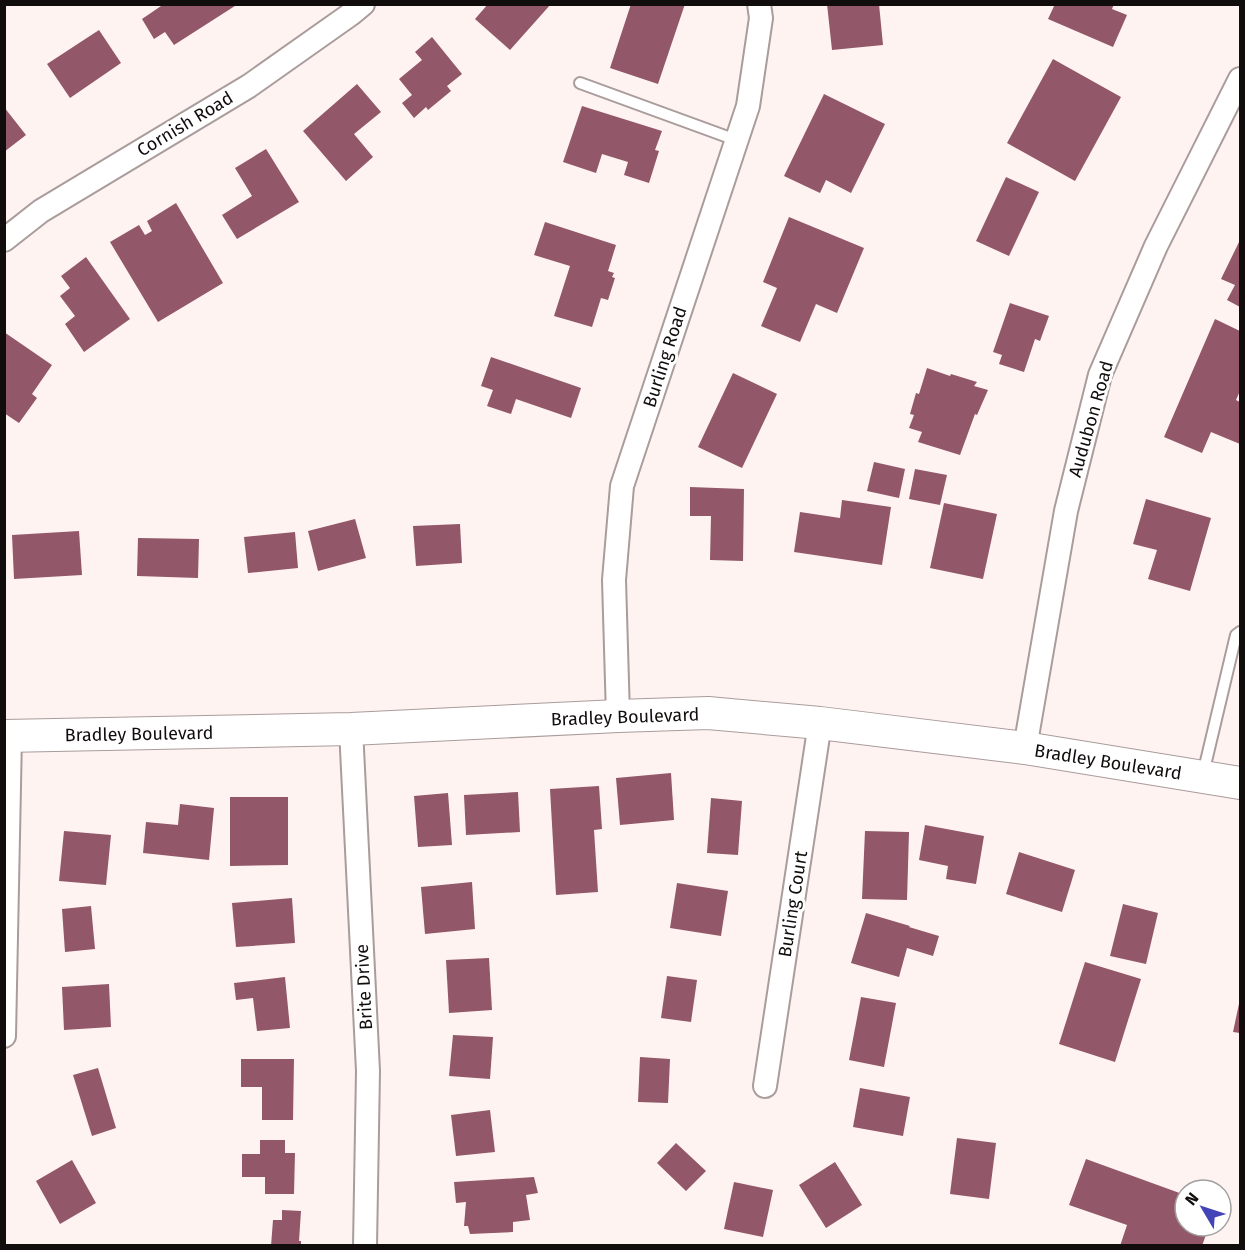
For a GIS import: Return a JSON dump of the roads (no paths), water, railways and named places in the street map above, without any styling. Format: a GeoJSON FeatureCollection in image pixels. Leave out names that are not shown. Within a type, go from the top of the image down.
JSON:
{"type":"FeatureCollection","features":[{"type":"Feature","properties":{"kind":"main road","name":"Bradley Boulevard"},"geometry":{"type":"LineString","coordinates":[[7,736],[351,729],[708,713],[820,723],[1025,748],[1240,783]]}},
{"type":"Feature","properties":{"kind":"street","name":"Burling Road"},"geometry":{"type":"LineString","coordinates":[[618,716],[614,580],[622,486],[748,106],[760,18],[759,4]]}},
{"type":"Feature","properties":{"kind":"street","name":"Cornish Road"},"geometry":{"type":"LineString","coordinates":[[4,240],[41,211],[249,86],[352,8]]}},
{"type":"Feature","properties":{"kind":"street","name":"Audubon Road"},"geometry":{"type":"LineString","coordinates":[[1025,748],[1066,511],[1100,375],[1156,246],[1240,79]]}},
{"type":"Feature","properties":{"kind":"street","name":"Burling Court"},"geometry":{"type":"LineString","coordinates":[[765,1086],[820,723]]}},
{"type":"Feature","properties":{"kind":"street","name":"Brite Drive"},"geometry":{"type":"LineString","coordinates":[[351,729],[368,1071],[365,1245]]}},
{"type":"Feature","properties":{"kind":"street"},"geometry":{"type":"LineString","coordinates":[[4,1036],[7,736]]}},
{"type":"Feature","properties":{"kind":"lane"},"geometry":{"type":"LineString","coordinates":[[580,83],[736,140]]}},
{"type":"Feature","properties":{"kind":"lane"},"geometry":{"type":"LineString","coordinates":[[1202,777],[1236,635],[1240,632]]}}]}
